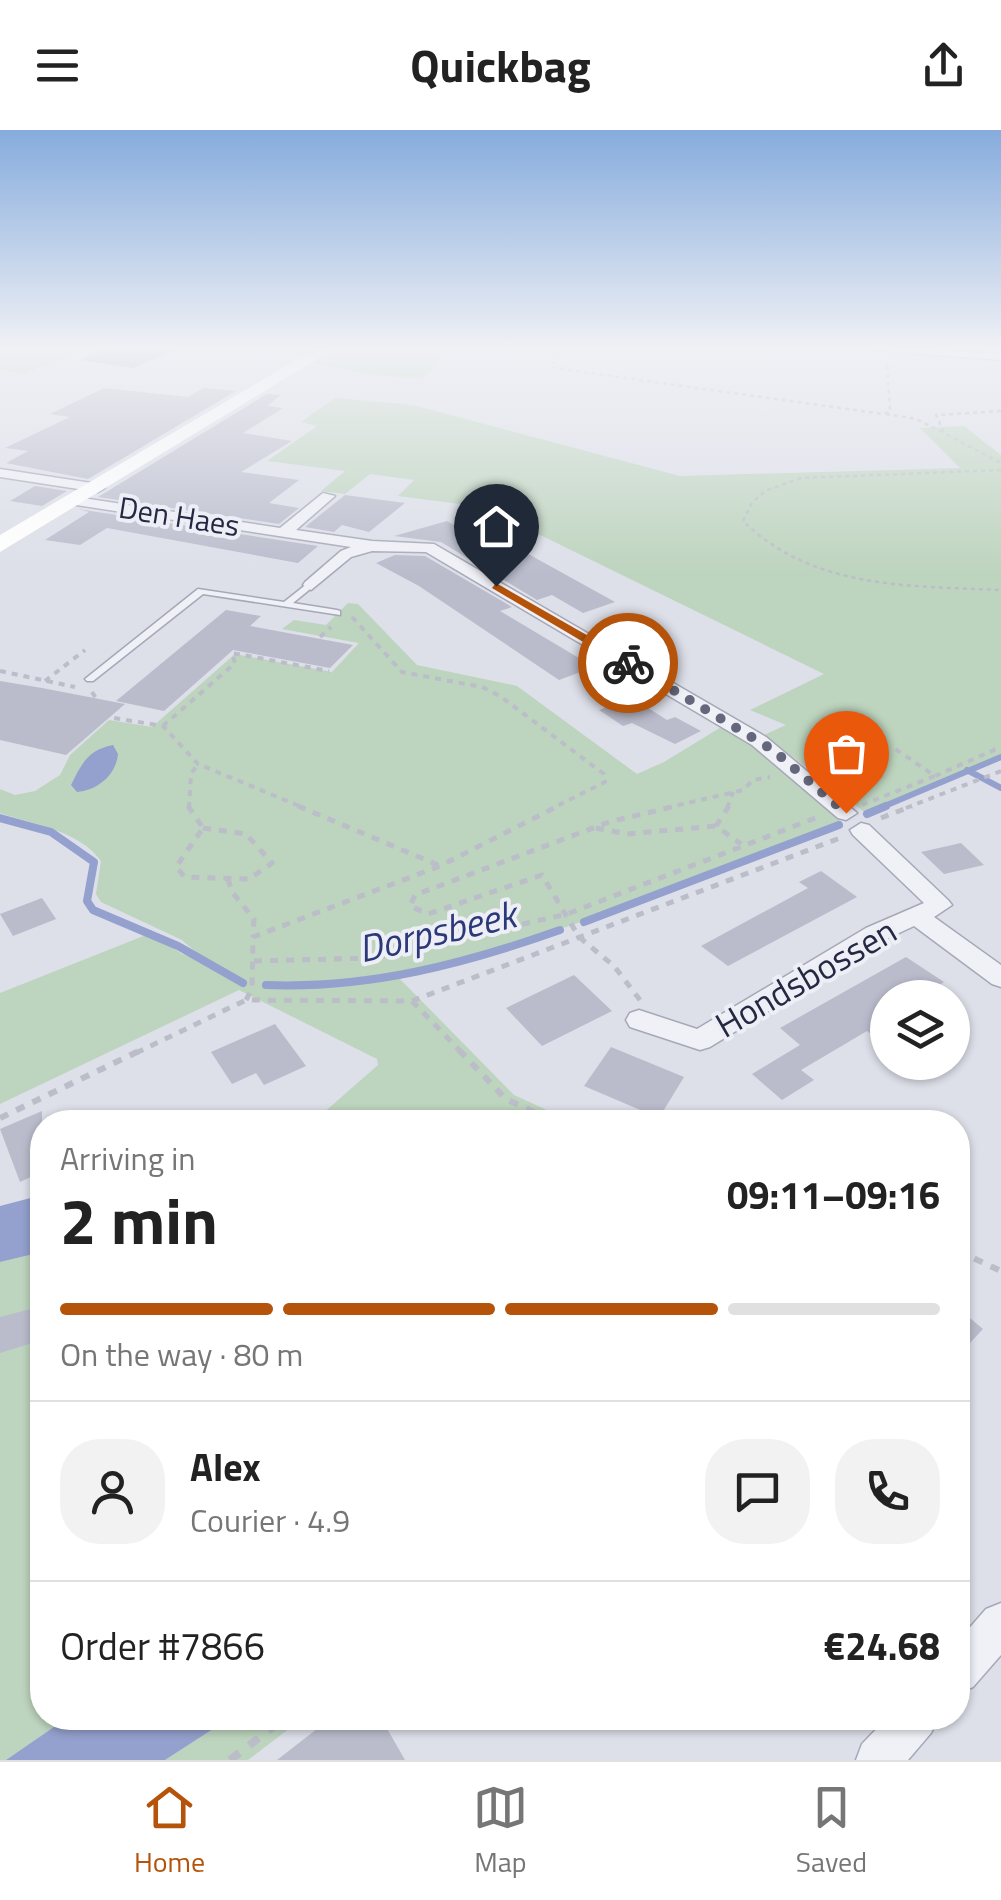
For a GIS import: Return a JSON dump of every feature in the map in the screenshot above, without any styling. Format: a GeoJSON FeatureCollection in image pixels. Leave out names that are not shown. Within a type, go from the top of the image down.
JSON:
{"type":"FeatureCollection","features":[{"type":"Feature","properties":{"kind":"street"},"geometry":{"type":"LineString","coordinates":[[0,545],[204,423]]}},
{"type":"Feature","properties":{"kind":"street"},"geometry":{"type":"LineString","coordinates":[[0,473],[98,488]]}},
{"type":"Feature","properties":{"kind":"street","name":"Den Haes"},"geometry":{"type":"LineString","coordinates":[[283,532],[328,496]]}},
{"type":"Feature","properties":{"kind":"street","name":"Den Haes"},"geometry":{"type":"LineString","coordinates":[[76,501],[372,546],[428,548],[730,722]]}},
{"type":"Feature","properties":{"kind":"street"},"geometry":{"type":"LineString","coordinates":[[311,585],[346,554],[372,546]]}},
{"type":"Feature","properties":{"kind":"street","name":"Hondsbossen"},"geometry":{"type":"LineString","coordinates":[[639,1020],[700,1040],[876,934],[940,905],[802,772],[730,722]]}},
{"type":"Feature","properties":{"kind":"street","name":"Hondsbossen"},"geometry":{"type":"LineString","coordinates":[[916,916],[1001,978]]}},
{"type":"Feature","properties":{"kind":"street"},"geometry":{"type":"LineString","coordinates":[[970,1659],[1001,1624]]}},
{"type":"Feature","properties":{"kind":"street"},"geometry":{"type":"LineString","coordinates":[[878,1760],[905,1730]]}},
{"type":"Feature","properties":{"kind":"lane"},"geometry":{"type":"LineString","coordinates":[[286,604],[311,585]]}},
{"type":"Feature","properties":{"kind":"lane"},"geometry":{"type":"LineString","coordinates":[[90,679],[194,594],[208,590],[337,613]]}},
{"type":"Feature","properties":{"kind":"path"},"geometry":{"type":"LineString","coordinates":[[924,423],[1001,463]]}},
{"type":"Feature","properties":{"kind":"path"},"geometry":{"type":"LineString","coordinates":[[940,423],[944,433]]}},
{"type":"Feature","properties":{"kind":"path"},"geometry":{"type":"LineString","coordinates":[[1001,470],[801,478],[774,484],[749,502],[743,521],[772,551],[802,565],[905,586],[1001,590]]}},
{"type":"Feature","properties":{"kind":"path"},"geometry":{"type":"LineString","coordinates":[[253,937],[440,866],[605,782],[604,774],[500,696],[482,687],[402,672],[350,615],[337,613]]}},
{"type":"Feature","properties":{"kind":"path"},"geometry":{"type":"LineString","coordinates":[[45,681],[85,650]]}},
{"type":"Feature","properties":{"kind":"path"},"geometry":{"type":"LineString","coordinates":[[163,726],[236,663],[232,653],[329,671]]}},
{"type":"Feature","properties":{"kind":"path"},"geometry":{"type":"LineString","coordinates":[[0,671],[92,690]]}},
{"type":"Feature","properties":{"kind":"path"},"geometry":{"type":"LineString","coordinates":[[90,679],[98,706],[108,717],[163,726],[198,764],[440,866]]}},
{"type":"Feature","properties":{"kind":"path"},"geometry":{"type":"LineString","coordinates":[[892,746],[935,776]]}},
{"type":"Feature","properties":{"kind":"path"},"geometry":{"type":"LineString","coordinates":[[0,1118],[246,1000],[412,1000],[579,937],[850,817],[856,808],[1001,747]]}},
{"type":"Feature","properties":{"kind":"path"},"geometry":{"type":"LineString","coordinates":[[198,764],[190,774],[187,806],[204,828],[246,834],[272,864],[249,878],[185,877],[176,868],[204,828]]}},
{"type":"Feature","properties":{"kind":"path"},"geometry":{"type":"LineString","coordinates":[[254,961],[374,958],[567,914],[742,844],[850,817],[868,824],[1001,771]]}},
{"type":"Feature","properties":{"kind":"path"},"geometry":{"type":"LineString","coordinates":[[639,1020],[649,1011],[614,966],[579,937],[542,875],[428,914],[410,906],[415,895],[593,827],[743,790],[753,780],[802,772]]}},
{"type":"Feature","properties":{"kind":"path"},"geometry":{"type":"LineString","coordinates":[[716,826],[732,802],[733,792]]}},
{"type":"Feature","properties":{"kind":"path"},"geometry":{"type":"LineString","coordinates":[[593,827],[614,834],[650,836],[698,825],[716,826],[742,844]]}},
{"type":"Feature","properties":{"kind":"path"},"geometry":{"type":"LineString","coordinates":[[228,878],[232,892],[254,919],[252,989],[246,1000]]}},
{"type":"Feature","properties":{"kind":"path"},"geometry":{"type":"LineString","coordinates":[[412,1000],[506,1099],[530,1110]]}},
{"type":"Feature","properties":{"kind":"path"},"geometry":{"type":"LineString","coordinates":[[970,1257],[1001,1271]]}},
{"type":"Feature","properties":{"kind":"path"},"geometry":{"type":"LineString","coordinates":[[230,1760],[269,1730]]}},
{"type":"Feature","properties":{"kind":"green space"},"geometry":{"type":"Polygon","coordinates":[[[305,423],[481,423],[680,476],[960,468],[920,428],[964,426],[1001,455],[1001,757],[867,814],[764,735],[786,725],[750,710],[824,674],[483,507],[398,496],[414,480],[370,474],[345,494],[321,491],[345,471],[267,461],[317,426],[305,423]]]}},
{"type":"Feature","properties":{"kind":"green space"},"geometry":{"type":"Polygon","coordinates":[[[348,603],[358,604],[417,665],[517,686],[637,774],[723,726],[760,748],[839,816],[839,825],[621,908],[398,977],[514,1095],[547,1110],[327,1110],[378,1065],[377,1059],[239,990],[0,1104],[0,993],[151,933],[182,954],[209,964],[182,940],[101,902],[96,894],[101,861],[69,836],[0,813],[0,789],[15,795],[35,791],[60,775],[70,755],[109,720],[152,727],[235,654],[332,672],[359,643],[282,629],[294,620],[326,625],[348,603]]]}},
{"type":"Feature","properties":{"kind":"green space"},"geometry":{"type":"Polygon","coordinates":[[[30,1255],[30,1730],[50,1730],[6,1760],[0,1760],[0,1262],[30,1255]]]}},
{"type":"Feature","properties":{"kind":"green space"},"geometry":{"type":"Polygon","coordinates":[[[211,1730],[287,1730],[248,1760],[165,1760],[211,1730]]]}},
{"type":"Feature","properties":{"kind":"water"},"geometry":{"type":"Polygon","coordinates":[[[113,745],[118,754],[110,775],[92,788],[77,792],[71,785],[83,764],[97,750],[113,745]]]}},
{"type":"Feature","properties":{"kind":"water"},"geometry":{"type":"Polygon","coordinates":[[[30,1198],[30,1255],[0,1262],[0,1206],[30,1198]]]}},
{"type":"Feature","properties":{"kind":"water"},"geometry":{"type":"Polygon","coordinates":[[[50,1730],[211,1730],[165,1760],[6,1760],[50,1730]]]}},
{"type":"Feature","properties":{"kind":"building"},"geometry":{"type":"Polygon","coordinates":[[[57,423],[182,423],[88,479],[6,463],[28,451],[5,448],[57,423]]]}},
{"type":"Feature","properties":{"kind":"building"},"geometry":{"type":"Polygon","coordinates":[[[219,423],[259,423],[243,433],[292,441],[241,472],[299,480],[269,503],[299,508],[279,524],[98,497],[219,423]]]}},
{"type":"Feature","properties":{"kind":"building"},"geometry":{"type":"Polygon","coordinates":[[[35,486],[67,491],[42,506],[10,501],[35,486]]]}},
{"type":"Feature","properties":{"kind":"building"},"geometry":{"type":"Polygon","coordinates":[[[345,495],[405,503],[369,532],[342,525],[334,532],[305,527],[345,495]]]}},
{"type":"Feature","properties":{"kind":"building"},"geometry":{"type":"Polygon","coordinates":[[[78,509],[318,546],[298,563],[107,528],[80,545],[45,540],[89,512],[78,509]]]}},
{"type":"Feature","properties":{"kind":"building"},"geometry":{"type":"Polygon","coordinates":[[[447,521],[471,535],[487,531],[615,602],[583,613],[552,595],[537,600],[441,542],[394,536],[447,521]]]}},
{"type":"Feature","properties":{"kind":"building"},"geometry":{"type":"Polygon","coordinates":[[[395,555],[425,556],[512,607],[500,611],[594,667],[559,680],[419,586],[376,563],[395,555]]]}},
{"type":"Feature","properties":{"kind":"building"},"geometry":{"type":"Polygon","coordinates":[[[226,610],[261,616],[250,626],[353,645],[330,668],[233,650],[164,711],[116,701],[226,610]]]}},
{"type":"Feature","properties":{"kind":"building"},"geometry":{"type":"Polygon","coordinates":[[[0,681],[125,704],[66,755],[0,740],[0,681]]]}},
{"type":"Feature","properties":{"kind":"building"},"geometry":{"type":"Polygon","coordinates":[[[631,697],[667,720],[675,717],[701,731],[675,744],[632,723],[623,726],[599,710],[631,697]]]}},
{"type":"Feature","properties":{"kind":"building"},"geometry":{"type":"Polygon","coordinates":[[[961,843],[984,865],[944,874],[921,852],[961,843]]]}},
{"type":"Feature","properties":{"kind":"building"},"geometry":{"type":"Polygon","coordinates":[[[821,871],[857,897],[728,966],[701,946],[808,888],[799,882],[821,871]]]}},
{"type":"Feature","properties":{"kind":"building"},"geometry":{"type":"Polygon","coordinates":[[[42,898],[56,919],[13,936],[0,914],[42,898]]]}},
{"type":"Feature","properties":{"kind":"building"},"geometry":{"type":"Polygon","coordinates":[[[906,957],[941,980],[870,980],[870,1033],[867,1031],[801,1070],[814,1080],[782,1100],[752,1074],[800,1045],[780,1028],[906,957]]]}},
{"type":"Feature","properties":{"kind":"building"},"geometry":{"type":"Polygon","coordinates":[[[574,975],[612,1011],[542,1046],[506,1008],[574,975]]]}},
{"type":"Feature","properties":{"kind":"building"},"geometry":{"type":"Polygon","coordinates":[[[275,1024],[306,1066],[264,1085],[256,1073],[232,1084],[211,1052],[275,1024]]]}},
{"type":"Feature","properties":{"kind":"building"},"geometry":{"type":"Polygon","coordinates":[[[611,1047],[684,1077],[664,1110],[640,1110],[584,1086],[611,1047]]]}},
{"type":"Feature","properties":{"kind":"building"},"geometry":{"type":"Polygon","coordinates":[[[30,1116],[30,1177],[20,1182],[0,1129],[30,1116]]]}},
{"type":"Feature","properties":{"kind":"building"},"geometry":{"type":"Polygon","coordinates":[[[30,1309],[30,1344],[0,1353],[0,1317],[30,1309]]]}},
{"type":"Feature","properties":{"kind":"building"},"geometry":{"type":"Polygon","coordinates":[[[970,1318],[983,1329],[970,1343],[970,1318]]]}},
{"type":"Feature","properties":{"kind":"building"},"geometry":{"type":"Polygon","coordinates":[[[316,1730],[388,1730],[405,1760],[277,1760],[316,1730]]]}},
{"type":"Feature","properties":{"kind":"waterway","name":"Dorpsbeek"},"geometry":{"type":"LineString","coordinates":[[968,771],[1001,757]]}},
{"type":"Feature","properties":{"kind":"waterway","name":"Dorpsbeek"},"geometry":{"type":"LineString","coordinates":[[880,808],[968,771]]}},
{"type":"Feature","properties":{"kind":"waterway"},"geometry":{"type":"LineString","coordinates":[[968,771],[1001,788]]}},
{"type":"Feature","properties":{"kind":"waterway","name":"Dorpsbeek"},"geometry":{"type":"LineString","coordinates":[[867,814],[886,806]]}},
{"type":"Feature","properties":{"kind":"waterway","name":"Dorpsbeek"},"geometry":{"type":"LineString","coordinates":[[0,818],[51,832],[94,862],[87,901],[93,910],[178,946],[243,983]]}},
{"type":"Feature","properties":{"kind":"waterway","name":"Dorpsbeek"},"geometry":{"type":"LineString","coordinates":[[584,922],[839,825]]}},
{"type":"Feature","properties":{"kind":"waterway","name":"Dorpsbeek"},"geometry":{"type":"LineString","coordinates":[[266,985],[342,983],[416,972],[560,930]]}},
{"type":"Feature","properties":{"kind":"way so far"},"geometry":{"type":"LineString","coordinates":[[628,663],[773,750],[846,813]]}},
{"type":"Feature","properties":{"kind":"route"},"geometry":{"type":"LineString","coordinates":[[496,586],[628,663]]}}]}
